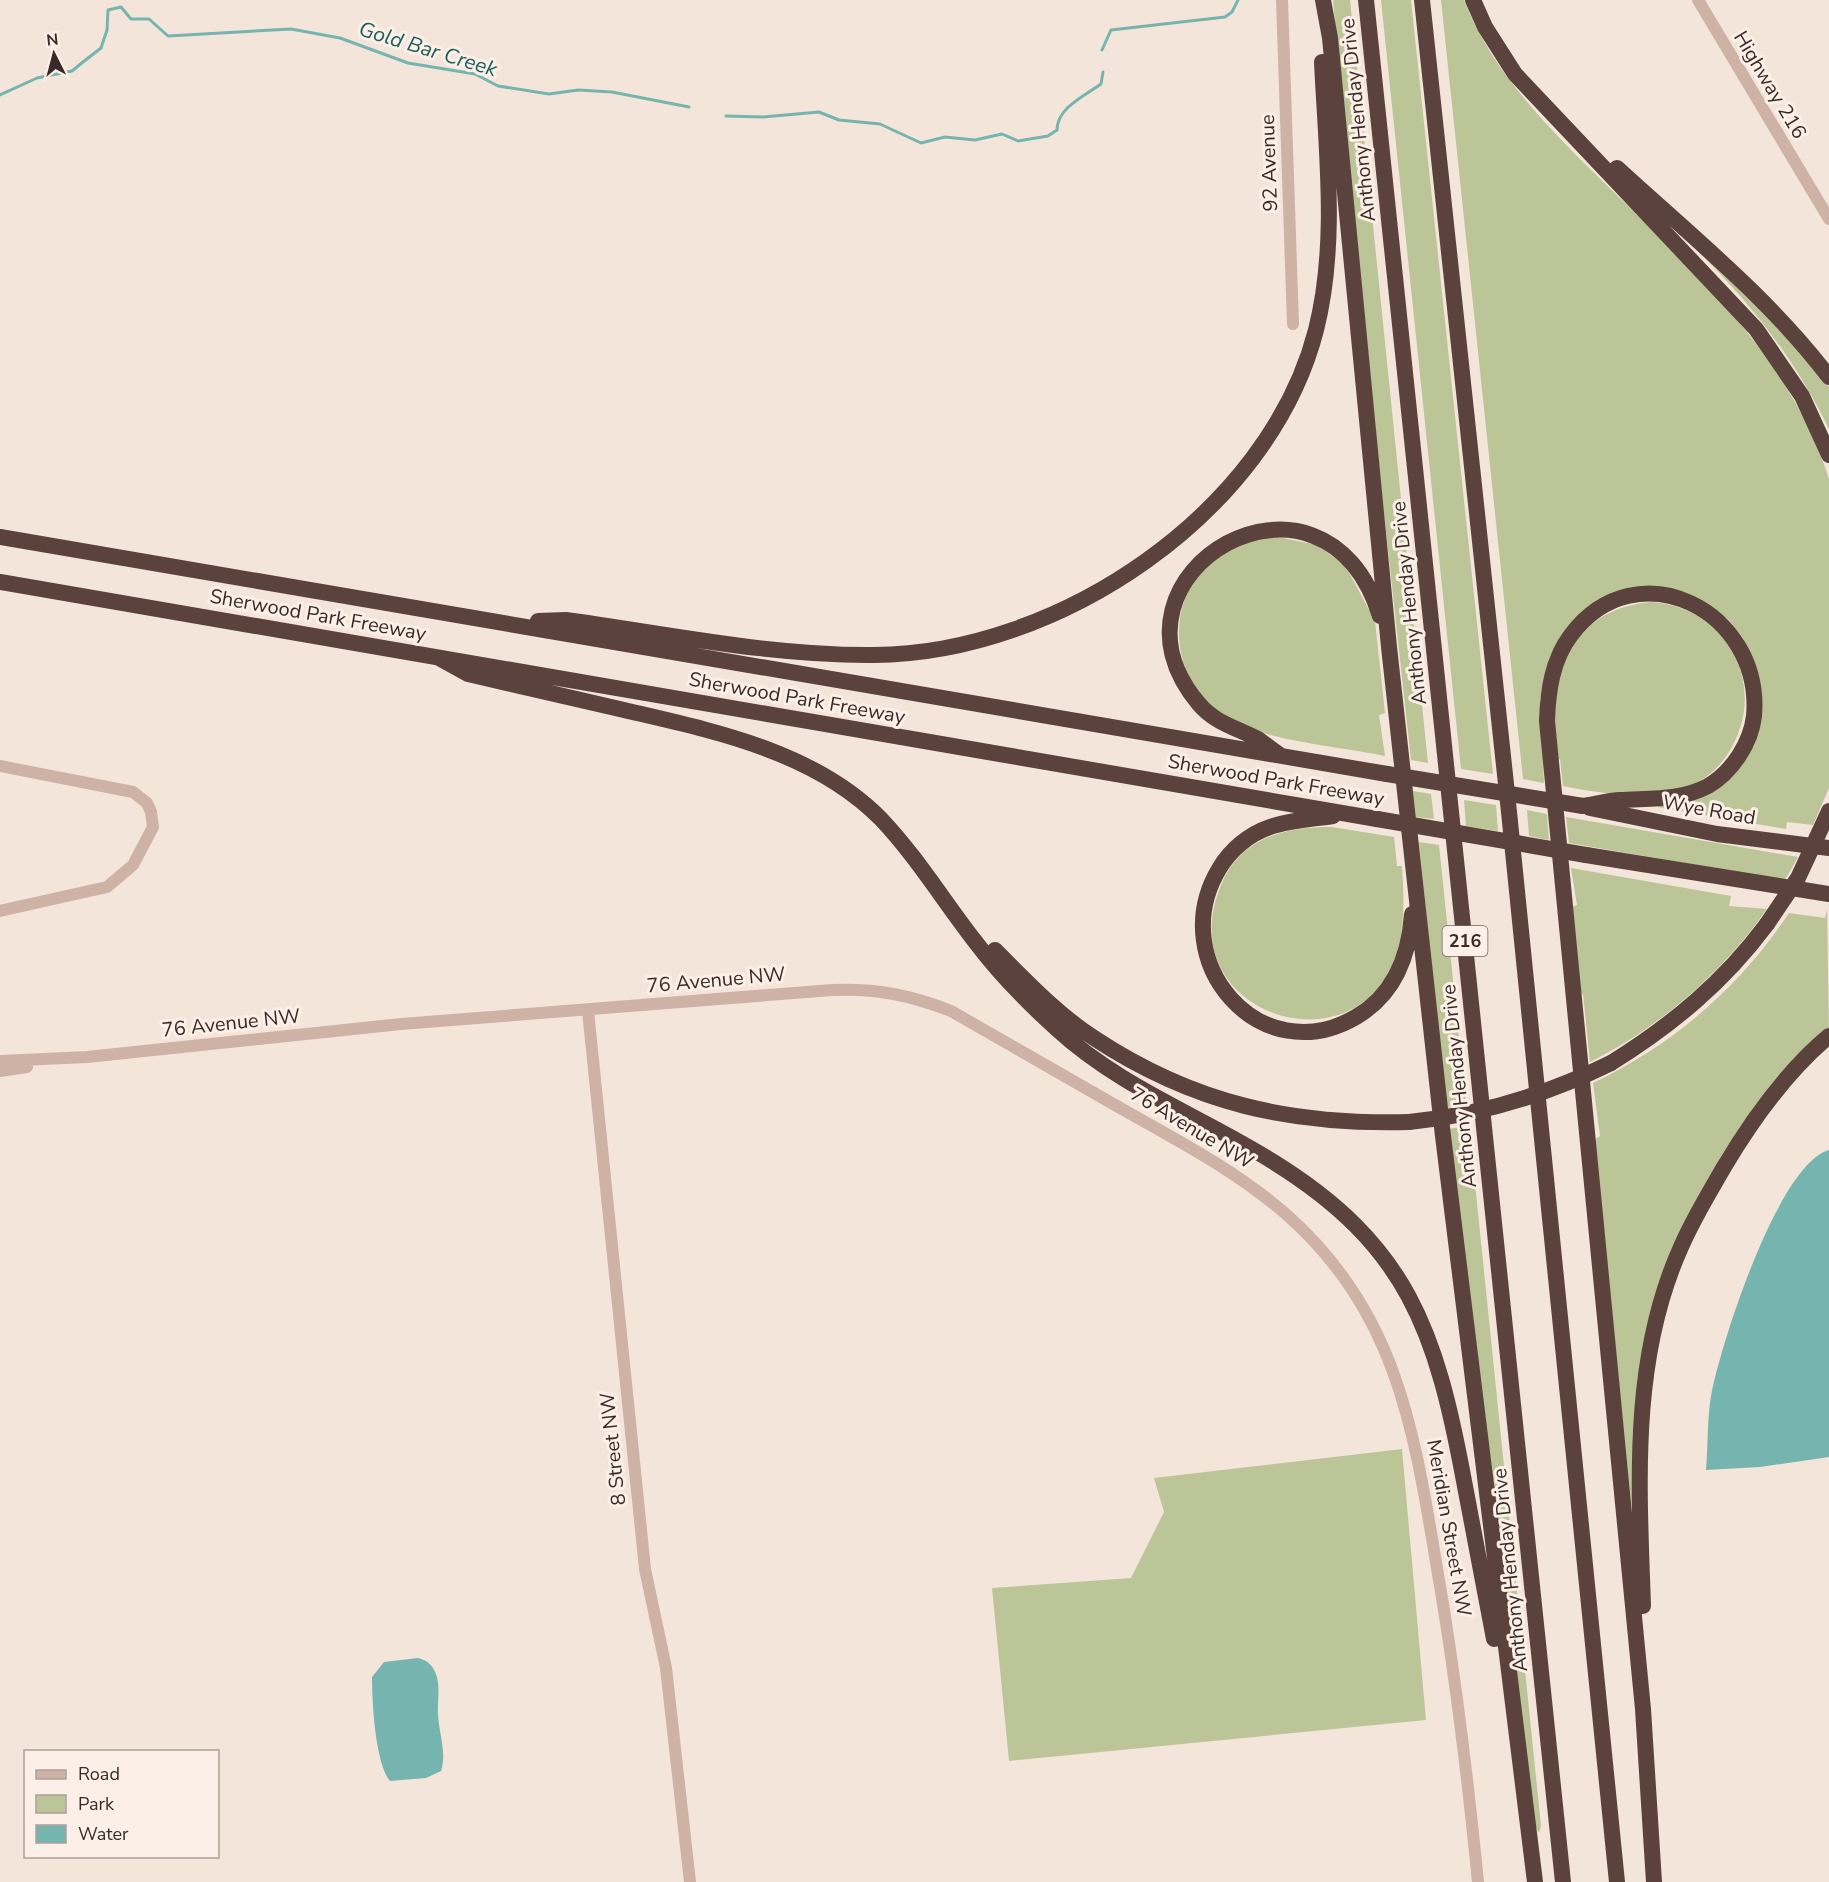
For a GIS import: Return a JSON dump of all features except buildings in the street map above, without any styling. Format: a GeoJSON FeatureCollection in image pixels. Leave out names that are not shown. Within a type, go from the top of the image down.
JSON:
{"type":"FeatureCollection","features":[{"type":"Feature","properties":{"kind":"highway"},"geometry":{"type":"LineString","coordinates":[[1323,0],[1330,38],[1389,646],[1445,1148],[1535,1882]]}},
{"type":"Feature","properties":{"kind":"highway","name":"Anthony Henday Drive"},"geometry":{"type":"LineString","coordinates":[[1366,0],[1563,1882]]}},
{"type":"Feature","properties":{"kind":"highway"},"geometry":{"type":"LineString","coordinates":[[1422,0],[1509,812],[1617,1882]]}},
{"type":"Feature","properties":{"kind":"highway"},"geometry":{"type":"LineString","coordinates":[[1473,0],[1485,27],[1515,74],[1756,329],[1802,396],[1829,455]]}},
{"type":"Feature","properties":{"kind":"highway"},"geometry":{"type":"LineString","coordinates":[[506,622],[566,620],[815,654],[876,655],[930,650],[1004,632],[1065,608],[1132,571],[1170,542],[1233,482],[1276,421],[1294,389],[1307,358],[1316,329],[1327,264],[1328,182],[1321,41],[1325,19]]}},
{"type":"Feature","properties":{"kind":"highway"},"geometry":{"type":"LineString","coordinates":[[1584,149],[1597,150],[1753,292],[1800,340],[1829,377]]}},
{"type":"Feature","properties":{"kind":"highway"},"geometry":{"type":"LineString","coordinates":[[1283,758],[1258,740],[1214,718],[1201,707],[1182,681],[1173,653],[1172,616],[1184,583],[1196,566],[1223,544],[1239,535],[1260,530],[1282,529],[1322,540],[1348,560],[1365,581],[1374,597],[1389,646]]}},
{"type":"Feature","properties":{"kind":"highway","name":"Sherwood Park Freeway"},"geometry":{"type":"LineString","coordinates":[[0,537],[506,622],[822,679],[1071,718],[1283,758],[1583,806]]}},
{"type":"Feature","properties":{"kind":"highway","name":"Sherwood Park Freeway"},"geometry":{"type":"LineString","coordinates":[[0,582],[1586,855],[1829,894]]}},
{"type":"Feature","properties":{"kind":"highway"},"geometry":{"type":"LineString","coordinates":[[1583,806],[1619,800],[1679,797],[1708,785],[1730,767],[1746,746],[1753,722],[1755,700],[1753,677],[1745,655],[1723,624],[1697,605],[1671,596],[1641,595],[1622,598],[1602,607],[1583,621],[1561,652],[1552,675],[1548,701],[1551,776],[1643,1709],[1654,1882]]}},
{"type":"Feature","properties":{"kind":"highway"},"geometry":{"type":"LineString","coordinates":[[439,658],[468,674],[707,730],[789,758],[831,780],[858,799],[881,820],[989,944],[1051,1005],[1092,1037],[1133,1062],[1198,1092],[1258,1110],[1321,1120],[1409,1122],[1455,1117],[1522,1101],[1611,1063],[1659,1032],[1709,991],[1749,949],[1798,878],[1829,811]]}},
{"type":"Feature","properties":{"kind":"highway","name":"Wye Road"},"geometry":{"type":"LineString","coordinates":[[1583,806],[1717,834],[1829,848]]}},
{"type":"Feature","properties":{"kind":"highway"},"geometry":{"type":"LineString","coordinates":[[1348,813],[1269,827],[1251,836],[1223,862],[1208,892],[1202,931],[1210,968],[1218,985],[1233,1002],[1261,1021],[1291,1030],[1334,1027],[1364,1012],[1388,989],[1397,975],[1408,945],[1417,892]]}},
{"type":"Feature","properties":{"kind":"highway"},"geometry":{"type":"LineString","coordinates":[[924,872],[994,965],[1058,1030],[1125,1080],[1297,1177],[1350,1219],[1397,1276],[1426,1331],[1446,1386],[1503,1687],[1515,1730]]}},
{"type":"Feature","properties":{"kind":"highway"},"geometry":{"type":"LineString","coordinates":[[1643,1709],[1638,1465],[1643,1395],[1656,1323],[1680,1248],[1742,1137],[1793,1074],[1829,1036]]}},
{"type":"Feature","properties":{"kind":"street","name":"92 Avenue"},"geometry":{"type":"LineString","coordinates":[[1282,0],[1293,324]]}},
{"type":"Feature","properties":{"kind":"street","name":"Highway 216"},"geometry":{"type":"LineString","coordinates":[[1698,0],[1829,219]]}},
{"type":"Feature","properties":{"kind":"street"},"geometry":{"type":"LineString","coordinates":[[0,766],[133,792],[147,803],[153,827],[133,865],[107,887],[0,911]]}},
{"type":"Feature","properties":{"kind":"street","name":"76 Avenue NW"},"geometry":{"type":"LineString","coordinates":[[0,1071],[87,1057],[401,1024],[857,988],[878,989],[915,998],[951,1011],[1212,1160],[1254,1188],[1288,1217]]}},
{"type":"Feature","properties":{"kind":"street","name":"8 Street NW"},"geometry":{"type":"LineString","coordinates":[[588,1011],[645,1569],[666,1668],[690,1882]]}},
{"type":"Feature","properties":{"kind":"street","name":"76 Avenue NW"},"geometry":{"type":"LineString","coordinates":[[0,1061],[87,1057]]}},
{"type":"Feature","properties":{"kind":"street","name":"Meridian Street NW"},"geometry":{"type":"LineString","coordinates":[[1288,1217],[1315,1243],[1362,1307],[1386,1352],[1404,1400],[1416,1444],[1453,1670],[1478,1882]]}},
{"type":"Feature","properties":{"kind":"green space"},"geometry":{"type":"Polygon","coordinates":[[[1333,0],[1350,0],[1428,763],[1411,760],[1367,358],[1333,0]]]}},
{"type":"Feature","properties":{"kind":"green space"},"geometry":{"type":"Polygon","coordinates":[[[1381,0],[1411,0],[1493,774],[1461,769],[1381,0]]]}},
{"type":"Feature","properties":{"kind":"green space"},"geometry":{"type":"Polygon","coordinates":[[[1441,0],[1464,0],[1474,24],[1515,88],[1566,145],[1656,233],[1726,307],[1758,346],[1787,388],[1811,432],[1829,479],[1829,788],[1813,825],[1787,822],[1786,829],[1657,807],[1695,799],[1726,778],[1759,683],[1755,665],[1743,638],[1729,620],[1699,599],[1594,604],[1565,630],[1549,659],[1540,699],[1544,783],[1523,779],[1441,0]]]}},
{"type":"Feature","properties":{"kind":"green space"},"geometry":{"type":"Polygon","coordinates":[[[1705,254],[1813,365],[1829,387],[1829,429],[1788,358],[1757,316],[1702,255],[1705,254]]]}},
{"type":"Feature","properties":{"kind":"green space"},"geometry":{"type":"Polygon","coordinates":[[[1269,535],[1317,545],[1345,565],[1375,621],[1385,713],[1379,715],[1385,756],[1295,741],[1247,727],[1226,716],[1206,701],[1188,674],[1179,643],[1179,626],[1181,611],[1194,580],[1217,554],[1269,535]]]}},
{"type":"Feature","properties":{"kind":"green space"},"geometry":{"type":"Polygon","coordinates":[[[1651,602],[1678,607],[1702,619],[1721,635],[1735,656],[1743,679],[1745,704],[1740,730],[1727,755],[1717,767],[1698,782],[1684,789],[1662,794],[1634,795],[1563,786],[1560,759],[1553,760],[1551,718],[1556,683],[1562,664],[1570,648],[1595,621],[1630,605],[1651,602]]]}},
{"type":"Feature","properties":{"kind":"green space"},"geometry":{"type":"Polygon","coordinates":[[[1413,791],[1431,794],[1434,819],[1416,817],[1413,791]]]}},
{"type":"Feature","properties":{"kind":"green space"},"geometry":{"type":"Polygon","coordinates":[[[1464,800],[1496,805],[1498,831],[1466,826],[1464,800]]]}},
{"type":"Feature","properties":{"kind":"green space"},"geometry":{"type":"Polygon","coordinates":[[[1527,810],[1547,814],[1549,840],[1529,836],[1527,810]]]}},
{"type":"Feature","properties":{"kind":"green space"},"geometry":{"type":"Polygon","coordinates":[[[1566,817],[1798,857],[1785,880],[1569,843],[1566,817]]]}},
{"type":"Feature","properties":{"kind":"green space"},"geometry":{"type":"Polygon","coordinates":[[[1332,827],[1394,837],[1397,866],[1402,866],[1403,888],[1403,921],[1397,952],[1376,990],[1346,1012],[1310,1019],[1274,1013],[1242,995],[1220,966],[1212,928],[1222,883],[1231,867],[1253,845],[1267,838],[1298,829],[1332,827]]]}},
{"type":"Feature","properties":{"kind":"green space"},"geometry":{"type":"Polygon","coordinates":[[[1419,842],[1439,845],[1466,1105],[1446,1108],[1419,842]]]}},
{"type":"Feature","properties":{"kind":"green space"},"geometry":{"type":"Polygon","coordinates":[[[1571,868],[1731,896],[1729,906],[1767,909],[1730,955],[1688,996],[1641,1032],[1590,1062],[1583,994],[1577,992],[1569,908],[1577,905],[1571,868]]]}},
{"type":"Feature","properties":{"kind":"green space"},"geometry":{"type":"Polygon","coordinates":[[[1827,909],[1829,1033],[1745,1121],[1723,1153],[1696,1200],[1668,1266],[1634,1530],[1594,1140],[1600,1136],[1593,1083],[1651,1051],[1703,1012],[1749,966],[1789,913],[1825,918],[1827,909]]]}},
{"type":"Feature","properties":{"kind":"green space"},"geometry":{"type":"Polygon","coordinates":[[[1469,1125],[1541,1826],[1539,1833],[1535,1826],[1449,1129],[1469,1125]]]}},
{"type":"Feature","properties":{"kind":"green space"},"geometry":{"type":"Polygon","coordinates":[[[1402,1449],[1426,1720],[1009,1761],[992,1588],[1131,1578],[1164,1512],[1154,1478],[1402,1449]]]}},
{"type":"Feature","properties":{"kind":"water"},"geometry":{"type":"Polygon","coordinates":[[[1829,1150],[1829,1457],[1760,1467],[1706,1470],[1711,1396],[1726,1338],[1754,1260],[1790,1187],[1810,1163],[1829,1150]]]}},
{"type":"Feature","properties":{"kind":"water"},"geometry":{"type":"Polygon","coordinates":[[[418,1658],[430,1664],[436,1673],[443,1764],[441,1771],[426,1778],[390,1781],[381,1761],[378,1747],[372,1677],[384,1662],[418,1658]]]}},
{"type":"Feature","properties":{"kind":"waterway","name":"Gold Bar Creek"},"geometry":{"type":"LineString","coordinates":[[1102,50],[1111,30],[1225,17],[1232,12],[1238,0]]}},
{"type":"Feature","properties":{"kind":"waterway","name":"Gold Bar Creek"},"geometry":{"type":"LineString","coordinates":[[0,95],[37,78],[72,71],[101,48],[107,30],[108,10],[121,7],[131,19],[149,19],[168,36],[291,29],[340,38],[408,63],[475,74],[498,86],[549,94],[578,90],[612,92],[689,107]]}},
{"type":"Feature","properties":{"kind":"waterway","name":"Gold Bar Creek"},"geometry":{"type":"LineString","coordinates":[[726,116],[763,117],[819,112],[839,120],[880,124],[921,143],[945,137],[975,140],[1002,134],[1018,141],[1048,136],[1057,130],[1061,115],[1101,84],[1103,72]]}}]}
